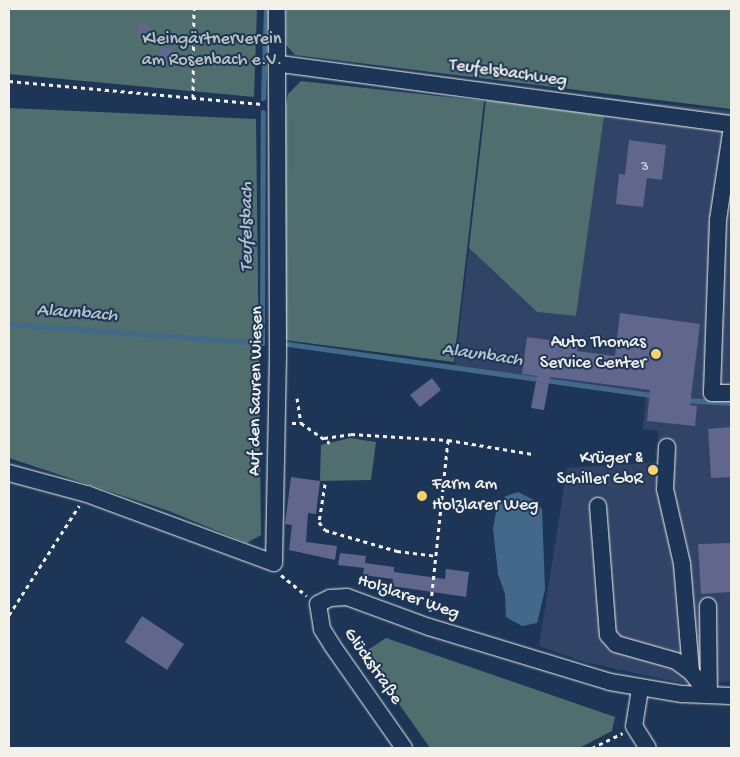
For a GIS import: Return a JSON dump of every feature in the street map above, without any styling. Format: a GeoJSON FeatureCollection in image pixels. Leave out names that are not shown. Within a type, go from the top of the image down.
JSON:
{"type":"FeatureCollection","features":[{"type":"Feature","properties":{"kind":"street","name":"Auf den Sauren Wiesen"},"geometry":{"type":"LineString","coordinates":[[274,563],[278,354],[275,105],[280,64],[277,9]]}},
{"type":"Feature","properties":{"kind":"street","name":"Teufelsbachweg"},"geometry":{"type":"LineString","coordinates":[[280,64],[731,124]]}},
{"type":"Feature","properties":{"kind":"street"},"geometry":{"type":"LineString","coordinates":[[731,133],[718,220],[712,393],[731,393]]}},
{"type":"Feature","properties":{"kind":"street"},"geometry":{"type":"LineString","coordinates":[[667,447],[665,489],[682,564],[691,672]]}},
{"type":"Feature","properties":{"kind":"street"},"geometry":{"type":"LineString","coordinates":[[9,473],[87,494],[274,563]]}},
{"type":"Feature","properties":{"kind":"street"},"geometry":{"type":"LineString","coordinates":[[598,506],[608,635],[616,644],[676,661],[691,672],[709,696]]}},
{"type":"Feature","properties":{"kind":"street","name":"Holzlarer Weg"},"geometry":{"type":"LineString","coordinates":[[318,604],[330,598],[347,596],[438,630],[640,689],[709,696],[731,696]]}},
{"type":"Feature","properties":{"kind":"street","name":"Glückstraße"},"geometry":{"type":"LineString","coordinates":[[318,604],[322,628],[332,645],[404,748]]}},
{"type":"Feature","properties":{"kind":"street"},"geometry":{"type":"LineString","coordinates":[[708,606],[709,696]]}},
{"type":"Feature","properties":{"kind":"street"},"geometry":{"type":"LineString","coordinates":[[640,689],[634,726],[648,748]]}},
{"type":"Feature","properties":{"kind":"path"},"geometry":{"type":"LineString","coordinates":[[193,98],[194,9]]}},
{"type":"Feature","properties":{"kind":"path"},"geometry":{"type":"LineString","coordinates":[[9,81],[275,105]]}},
{"type":"Feature","properties":{"kind":"path"},"geometry":{"type":"LineString","coordinates":[[297,398],[301,424]]}},
{"type":"Feature","properties":{"kind":"path"},"geometry":{"type":"LineString","coordinates":[[294,423],[301,424],[330,443]]}},
{"type":"Feature","properties":{"kind":"path"},"geometry":{"type":"LineString","coordinates":[[324,438],[351,434],[448,440],[533,454]]}},
{"type":"Feature","properties":{"kind":"path"},"geometry":{"type":"LineString","coordinates":[[430,607],[448,440]]}},
{"type":"Feature","properties":{"kind":"path"},"geometry":{"type":"LineString","coordinates":[[325,484],[319,522],[324,530],[390,550],[435,556]]}},
{"type":"Feature","properties":{"kind":"path"},"geometry":{"type":"LineString","coordinates":[[9,615],[87,494]]}},
{"type":"Feature","properties":{"kind":"path"},"geometry":{"type":"LineString","coordinates":[[274,563],[277,571],[318,604]]}},
{"type":"Feature","properties":{"kind":"path"},"geometry":{"type":"LineString","coordinates":[[592,748],[634,726]]}},
{"type":"Feature","properties":{"kind":"shaded area"},"geometry":{"type":"Polygon","coordinates":[[[606,98],[731,111],[731,681],[691,685],[584,662],[539,646],[567,468],[658,462],[658,431],[643,429],[646,393],[455,366],[469,248],[537,312],[576,316],[606,98]]]}},
{"type":"Feature","properties":{"kind":"shaded area"},"geometry":{"type":"Polygon","coordinates":[[[518,492],[536,501],[542,509],[545,590],[537,623],[522,626],[506,617],[505,594],[498,574],[493,529],[497,506],[506,496],[518,492]]]}},
{"type":"Feature","properties":{"kind":"green space","name":"Kleingärtnerverein am Rosenbach e.V."},"geometry":{"type":"Polygon","coordinates":[[[9,9],[257,9],[254,97],[9,74],[9,9]]]}},
{"type":"Feature","properties":{"kind":"green space"},"geometry":{"type":"Polygon","coordinates":[[[286,9],[731,9],[731,109],[295,55],[286,45],[286,9]]]}},
{"type":"Feature","properties":{"kind":"green space"},"geometry":{"type":"Polygon","coordinates":[[[301,81],[484,101],[454,362],[284,340],[286,106],[288,94],[301,81]]]}},
{"type":"Feature","properties":{"kind":"green space"},"geometry":{"type":"Polygon","coordinates":[[[486,100],[604,116],[576,316],[537,312],[469,248],[486,100]]]}},
{"type":"Feature","properties":{"kind":"green space"},"geometry":{"type":"Polygon","coordinates":[[[9,108],[256,119],[261,535],[247,543],[169,511],[9,458],[9,108]]]}},
{"type":"Feature","properties":{"kind":"green space"},"geometry":{"type":"Polygon","coordinates":[[[350,438],[376,442],[371,480],[320,481],[321,445],[350,438]]]}},
{"type":"Feature","properties":{"kind":"green space"},"geometry":{"type":"Polygon","coordinates":[[[386,638],[615,717],[612,731],[579,748],[430,748],[363,653],[386,638]]]}},
{"type":"Feature","properties":{"kind":"building"},"geometry":{"type":"Polygon","coordinates":[[[138,24],[150,25],[149,37],[137,36],[138,24]]]}},
{"type":"Feature","properties":{"kind":"building"},"geometry":{"type":"Polygon","coordinates":[[[160,47],[172,48],[171,60],[159,59],[160,47]]]}},
{"type":"Feature","properties":{"kind":"building"},"geometry":{"type":"Polygon","coordinates":[[[629,140],[666,145],[662,180],[647,178],[643,207],[616,204],[619,174],[625,175],[629,140]]]}},
{"type":"Feature","properties":{"kind":"building","name":"Auto Thomas Service Center"},"geometry":{"type":"Polygon","coordinates":[[[620,313],[700,324],[690,405],[697,406],[695,426],[647,421],[650,390],[550,377],[544,410],[531,408],[537,376],[522,374],[527,337],[578,344],[577,351],[615,356],[620,313]]]}},
{"type":"Feature","properties":{"kind":"building"},"geometry":{"type":"Polygon","coordinates":[[[432,378],[441,390],[420,407],[410,395],[432,378]]]}},
{"type":"Feature","properties":{"kind":"building"},"geometry":{"type":"Polygon","coordinates":[[[731,427],[731,477],[711,478],[708,429],[731,427]]]}},
{"type":"Feature","properties":{"kind":"building"},"geometry":{"type":"Polygon","coordinates":[[[291,477],[320,481],[316,514],[308,513],[306,542],[337,546],[335,560],[289,550],[292,525],[285,524],[291,477]]]}},
{"type":"Feature","properties":{"kind":"building"},"geometry":{"type":"Polygon","coordinates":[[[731,543],[731,592],[701,594],[698,544],[731,543]]]}},
{"type":"Feature","properties":{"kind":"building"},"geometry":{"type":"Polygon","coordinates":[[[340,553],[366,556],[365,563],[394,567],[394,572],[445,579],[446,569],[469,572],[466,597],[392,586],[393,579],[363,575],[364,568],[338,565],[340,553]]]}},
{"type":"Feature","properties":{"kind":"building"},"geometry":{"type":"Polygon","coordinates":[[[142,616],[184,644],[167,670],[125,642],[142,616]]]}},
{"type":"Feature","properties":{"kind":"waterway","name":"Teufelsbach"},"geometry":{"type":"LineString","coordinates":[[263,98],[266,9]]}},
{"type":"Feature","properties":{"kind":"waterway","name":"Alaunbach"},"geometry":{"type":"LineString","coordinates":[[9,324],[262,343],[263,112]]}},
{"type":"Feature","properties":{"kind":"waterway","name":"Alaunbach"},"geometry":{"type":"LineString","coordinates":[[288,344],[656,396]]}},
{"type":"Feature","properties":{"kind":"waterway","name":"Alaunbach"},"geometry":{"type":"LineString","coordinates":[[684,400],[731,403]]}},
{"type":"Feature","properties":{"kind":"place","name":"Auto Thomas Service Center"},"geometry":{"type":"Point","coordinates":[656,354]}},
{"type":"Feature","properties":{"kind":"place","name":"Krüger & Schiller GbR"},"geometry":{"type":"Point","coordinates":[653,470]}},
{"type":"Feature","properties":{"kind":"place","name":"Farm am Holzlarer Weg"},"geometry":{"type":"Point","coordinates":[422,496]}}]}
